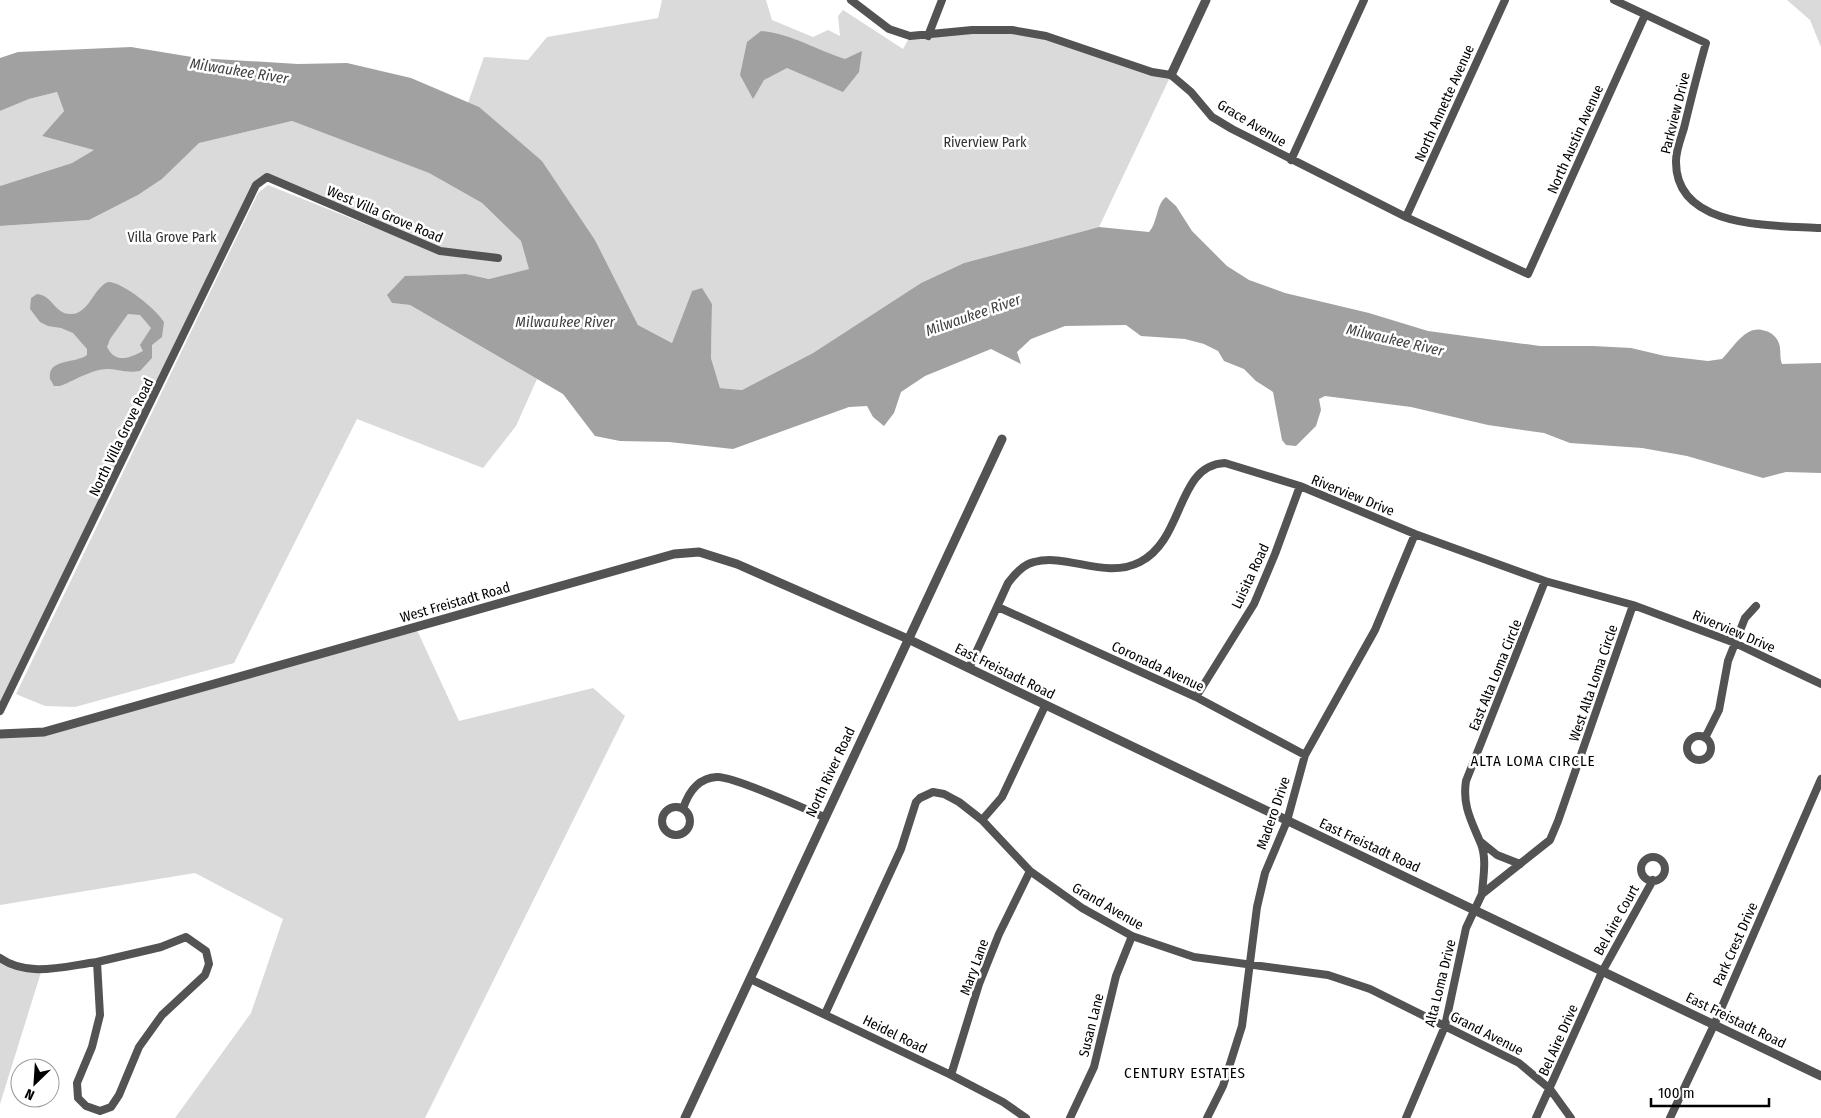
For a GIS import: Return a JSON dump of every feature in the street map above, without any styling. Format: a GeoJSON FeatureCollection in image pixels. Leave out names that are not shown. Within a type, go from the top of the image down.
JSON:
{"type":"FeatureCollection","features":[{"type":"Feature","properties":{"kind":"street","name":"Grace Avenue"},"geometry":{"type":"LineString","coordinates":[[851,0],[888,29],[910,36],[928,36],[972,30],[1012,30],[1046,36],[1152,72],[1171,75],[1191,92],[1212,117],[1291,160],[1406,217],[1528,274]]}},
{"type":"Feature","properties":{"kind":"street"},"geometry":{"type":"LineString","coordinates":[[928,36],[942,0]]}},
{"type":"Feature","properties":{"kind":"street"},"geometry":{"type":"LineString","coordinates":[[1171,75],[1206,0]]}},
{"type":"Feature","properties":{"kind":"street"},"geometry":{"type":"LineString","coordinates":[[1291,160],[1364,0]]}},
{"type":"Feature","properties":{"kind":"street","name":"North Annette Avenue"},"geometry":{"type":"LineString","coordinates":[[1406,217],[1505,0]]}},
{"type":"Feature","properties":{"kind":"street"},"geometry":{"type":"LineString","coordinates":[[1614,0],[1645,15]]}},
{"type":"Feature","properties":{"kind":"street","name":"Parkview Drive"},"geometry":{"type":"LineString","coordinates":[[1645,15],[1706,43],[1676,160],[1678,181],[1689,198],[1711,214],[1762,224],[1821,228]]}},
{"type":"Feature","properties":{"kind":"street","name":"North Austin Avenue"},"geometry":{"type":"LineString","coordinates":[[1528,274],[1645,15]]}},
{"type":"Feature","properties":{"kind":"street","name":"West Villa Grove Road"},"geometry":{"type":"LineString","coordinates":[[266,177],[440,251],[498,258]]}},
{"type":"Feature","properties":{"kind":"street","name":"North Villa Grove Road"},"geometry":{"type":"LineString","coordinates":[[0,711],[256,185],[266,177]]}},
{"type":"Feature","properties":{"kind":"street","name":"North River Road"},"geometry":{"type":"LineString","coordinates":[[685,1118],[1002,439]]}},
{"type":"Feature","properties":{"kind":"street","name":"Riverview Drive"},"geometry":{"type":"LineString","coordinates":[[969,668],[1008,583],[1016,573],[1033,562],[1059,562],[1098,568],[1116,568],[1138,563],[1149,557],[1158,549],[1171,530],[1193,480],[1202,470],[1213,463],[1238,465],[1300,486],[1414,534],[1545,580],[1633,605],[1735,643],[1821,684]]}},
{"type":"Feature","properties":{"kind":"street","name":"Luisita Road"},"geometry":{"type":"LineString","coordinates":[[1196,697],[1254,604],[1300,486]]}},
{"type":"Feature","properties":{"kind":"street","name":"Madero Drive"},"geometry":{"type":"LineString","coordinates":[[1207,1118],[1222,1086],[1242,1026],[1257,907],[1265,873],[1287,821],[1305,755],[1375,630],[1414,534]]}},
{"type":"Feature","properties":{"kind":"street","name":"West Freistadt Road"},"geometry":{"type":"LineString","coordinates":[[0,734],[44,732],[674,554],[698,552],[737,564],[908,640]]}},
{"type":"Feature","properties":{"kind":"street","name":"East Alta Loma Circle"},"geometry":{"type":"LineString","coordinates":[[1482,894],[1484,855],[1467,811],[1464,794],[1466,781],[1545,580]]}},
{"type":"Feature","properties":{"kind":"street","name":"West Alta Loma Circle"},"geometry":{"type":"LineString","coordinates":[[1475,910],[1482,894],[1550,840],[1633,605]]}},
{"type":"Feature","properties":{"kind":"street","name":"Coronada Avenue"},"geometry":{"type":"LineString","coordinates":[[998,606],[1196,697],[1305,755]]}},
{"type":"Feature","properties":{"kind":"street"},"geometry":{"type":"LineString","coordinates":[[1705,738],[1719,710],[1723,678],[1735,643],[1745,618],[1756,606]]}},
{"type":"Feature","properties":{"kind":"street","name":"East Freistadt Road"},"geometry":{"type":"LineString","coordinates":[[908,640],[1821,1076]]}},
{"type":"Feature","properties":{"kind":"street"},"geometry":{"type":"LineString","coordinates":[[982,820],[1002,797],[1046,706]]}},
{"type":"Feature","properties":{"kind":"street"},"geometry":{"type":"LineString","coordinates":[[683,809],[687,795],[700,782],[717,777],[736,782],[824,817]]}},
{"type":"Feature","properties":{"kind":"street","name":"Park Crest Drive"},"geometry":{"type":"LineString","coordinates":[[1670,1118],[1714,1025],[1821,779]]}},
{"type":"Feature","properties":{"kind":"street","name":"Grand Avenue"},"geometry":{"type":"LineString","coordinates":[[825,1014],[901,849],[916,802],[926,794],[944,794],[959,802],[982,820],[1030,871],[1082,908],[1132,936],[1194,957],[1328,975],[1370,989],[1519,1063],[1550,1089],[1571,1118]]}},
{"type":"Feature","properties":{"kind":"street"},"geometry":{"type":"LineString","coordinates":[[1479,839],[1497,855],[1520,864]]}},
{"type":"Feature","properties":{"kind":"street","name":"Mary Lane"},"geometry":{"type":"LineString","coordinates":[[951,1075],[979,984],[999,934],[1030,871]]}},
{"type":"Feature","properties":{"kind":"street","name":"Bel Aire Court"},"geometry":{"type":"LineString","coordinates":[[1602,972],[1653,880]]}},
{"type":"Feature","properties":{"kind":"street","name":"Alta Loma Drive"},"geometry":{"type":"LineString","coordinates":[[1406,1118],[1445,1026],[1466,928],[1475,910]]}},
{"type":"Feature","properties":{"kind":"street","name":"Susan Lane"},"geometry":{"type":"LineString","coordinates":[[1070,1118],[1094,1067],[1116,976],[1132,936]]}},
{"type":"Feature","properties":{"kind":"street"},"geometry":{"type":"LineString","coordinates":[[0,958],[19,968],[33,970],[97,962],[161,947],[186,937],[206,951],[209,964],[205,975],[162,1015],[139,1047],[119,1095],[111,1107],[100,1111],[86,1106],[78,1098],[77,1084],[92,1048],[100,1015],[97,962]]}},
{"type":"Feature","properties":{"kind":"street","name":"Bel Aire Drive"},"geometry":{"type":"LineString","coordinates":[[1536,1118],[1602,972]]}},
{"type":"Feature","properties":{"kind":"street","name":"Heidel Road"},"geometry":{"type":"LineString","coordinates":[[750,979],[951,1075],[1003,1102],[1026,1118]]}},
{"type":"Feature","properties":{"kind":"green space","name":"Riverview Park"},"geometry":{"type":"Polygon","coordinates":[[[662,0],[766,0],[772,20],[813,37],[828,30],[840,36],[838,16],[843,10],[903,49],[910,36],[1012,30],[1171,75],[1099,227],[964,263],[921,283],[813,353],[742,390],[720,388],[711,358],[712,304],[692,291],[672,343],[638,325],[595,240],[542,161],[468,103],[484,57],[528,60],[547,37],[658,18],[662,0]]]}},
{"type":"Feature","properties":{"kind":"green space"},"geometry":{"type":"Polygon","coordinates":[[[1787,0],[1821,0],[1821,47],[1810,20],[1787,0]]]}},
{"type":"Feature","properties":{"kind":"green space"},"geometry":{"type":"Polygon","coordinates":[[[57,92],[64,111],[42,136],[95,150],[72,163],[0,186],[0,111],[29,99],[57,92]]]}},
{"type":"Feature","properties":{"kind":"green space","name":"Villa Grove Park"},"geometry":{"type":"Polygon","coordinates":[[[292,121],[429,173],[482,203],[521,241],[530,269],[489,279],[466,274],[406,276],[388,295],[392,303],[410,305],[537,379],[516,426],[483,468],[357,419],[234,663],[75,707],[45,706],[16,694],[258,193],[268,185],[450,258],[267,177],[256,185],[0,711],[0,226],[89,220],[138,195],[162,179],[198,143],[292,121]]]}},
{"type":"Feature","properties":{"kind":"green space"},"geometry":{"type":"Polygon","coordinates":[[[416,628],[459,721],[593,688],[625,716],[425,1118],[175,1118],[251,1013],[283,919],[195,873],[0,905],[0,734],[18,735],[416,628]]]}},
{"type":"Feature","properties":{"kind":"green space"},"geometry":{"type":"Polygon","coordinates":[[[0,958],[42,969],[14,1058],[10,1058],[10,1072],[0,1104],[0,958]]]}},
{"type":"Feature","properties":{"kind":"water"},"geometry":{"type":"Polygon","coordinates":[[[761,31],[783,35],[845,59],[862,51],[859,72],[843,92],[787,68],[764,80],[753,99],[740,75],[747,42],[761,31]]]}},
{"type":"Feature","properties":{"kind":"water","name":"Milwaukee River"},"geometry":{"type":"Polygon","coordinates":[[[131,47],[198,58],[298,64],[347,63],[411,78],[479,107],[542,161],[595,240],[638,325],[672,343],[692,291],[702,288],[712,304],[711,358],[720,388],[742,390],[813,353],[921,283],[964,263],[1099,227],[1149,232],[1160,204],[1166,197],[1176,206],[1192,231],[1227,266],[1249,280],[1285,293],[1369,313],[1428,331],[1540,346],[1631,348],[1665,356],[1708,361],[1722,359],[1746,333],[1752,330],[1759,329],[1768,332],[1778,341],[1782,364],[1821,363],[1821,473],[1786,472],[1763,478],[1687,456],[1642,448],[1570,443],[1544,433],[1488,425],[1411,407],[1325,396],[1319,399],[1321,410],[1316,426],[1296,446],[1286,445],[1282,440],[1273,392],[1256,381],[1244,369],[1224,361],[1218,351],[1204,344],[1185,339],[1141,336],[1126,325],[1065,326],[1031,339],[1017,352],[1021,364],[991,349],[925,376],[901,392],[894,413],[884,426],[873,417],[867,406],[849,407],[733,449],[669,442],[620,441],[595,436],[563,394],[410,305],[392,303],[387,295],[405,276],[466,274],[489,279],[529,269],[521,241],[482,203],[429,173],[292,121],[199,143],[162,179],[138,195],[89,220],[0,226],[0,186],[72,163],[94,150],[42,136],[64,111],[57,92],[29,99],[0,111],[0,58],[18,52],[131,47]]]}},
{"type":"Feature","properties":{"kind":"water"},"geometry":{"type":"Polygon","coordinates":[[[108,282],[122,286],[147,304],[164,322],[162,337],[152,345],[152,358],[140,371],[127,372],[103,369],[60,386],[54,386],[50,379],[50,372],[53,368],[63,362],[82,358],[87,355],[87,349],[73,333],[40,322],[30,309],[31,298],[37,294],[42,295],[61,311],[70,314],[76,313],[86,306],[103,285],[108,282]],[[128,314],[110,339],[107,347],[115,356],[124,358],[143,351],[140,345],[151,328],[140,315],[128,314]]]}},
{"type":"Feature","properties":{"kind":"district","name":"ALTA LOMA CIRCLE"},"geometry":{"type":"Point","coordinates":[1533,761]}},
{"type":"Feature","properties":{"kind":"district","name":"CENTURY ESTATES"},"geometry":{"type":"Point","coordinates":[1185,1073]}}]}
